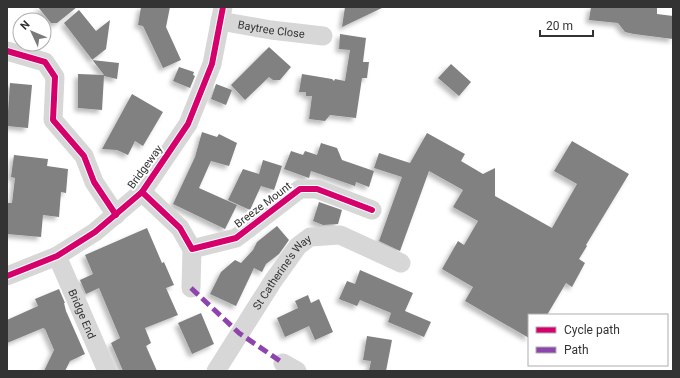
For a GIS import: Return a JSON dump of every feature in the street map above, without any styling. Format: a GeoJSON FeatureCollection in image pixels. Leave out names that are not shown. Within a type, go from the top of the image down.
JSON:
{"type":"FeatureCollection","features":[{"type":"Feature","properties":{"kind":"street","name":"Baytree Close"},"geometry":{"type":"LineString","coordinates":[[222,14],[271,30],[323,36]]}},
{"type":"Feature","properties":{"kind":"street","name":"Bridgeway"},"geometry":{"type":"LineString","coordinates":[[7,276],[57,256],[95,232],[142,192],[188,124],[212,64],[222,14]]}},
{"type":"Feature","properties":{"kind":"street"},"geometry":{"type":"LineString","coordinates":[[7,51],[45,62],[54,77],[53,120],[84,156],[94,182],[116,215]]}},
{"type":"Feature","properties":{"kind":"street","name":"Breeze Mount"},"geometry":{"type":"LineString","coordinates":[[192,249],[236,238],[300,189],[316,189],[372,210]]}},
{"type":"Feature","properties":{"kind":"street"},"geometry":{"type":"LineString","coordinates":[[142,192],[180,228],[192,249],[191,288]]}},
{"type":"Feature","properties":{"kind":"street","name":"St Catherine's Way"},"geometry":{"type":"LineString","coordinates":[[216,371],[273,281],[298,246],[310,237],[340,235],[400,263]]}},
{"type":"Feature","properties":{"kind":"street","name":"Bridge End"},"geometry":{"type":"LineString","coordinates":[[57,256],[107,371]]}},
{"type":"Feature","properties":{"kind":"building"},"geometry":{"type":"Polygon","coordinates":[[[38,7],[77,7],[57,23],[52,23],[52,12],[42,12],[38,7]]]}},
{"type":"Feature","properties":{"kind":"building"},"geometry":{"type":"Polygon","coordinates":[[[141,7],[170,7],[166,27],[181,60],[163,68],[143,26],[138,25],[141,7]]]}},
{"type":"Feature","properties":{"kind":"building"},"geometry":{"type":"Polygon","coordinates":[[[345,7],[384,7],[342,27],[345,7]]]}},
{"type":"Feature","properties":{"kind":"building"},"geometry":{"type":"Polygon","coordinates":[[[591,7],[657,7],[657,14],[673,16],[673,39],[625,32],[618,23],[589,20],[591,7]]]}},
{"type":"Feature","properties":{"kind":"building"},"geometry":{"type":"Polygon","coordinates":[[[79,10],[96,31],[110,20],[106,49],[92,60],[64,23],[79,10]]]}},
{"type":"Feature","properties":{"kind":"building"},"geometry":{"type":"Polygon","coordinates":[[[340,34],[366,38],[363,62],[369,62],[367,78],[362,78],[356,118],[330,115],[325,121],[309,119],[312,96],[306,96],[306,92],[299,92],[302,74],[332,79],[334,81],[335,79],[345,81],[350,50],[339,49],[340,34]]]}},
{"type":"Feature","properties":{"kind":"building"},"geometry":{"type":"Polygon","coordinates":[[[269,47],[291,67],[280,80],[273,80],[269,77],[245,100],[231,85],[269,47]]]}},
{"type":"Feature","properties":{"kind":"building"},"geometry":{"type":"Polygon","coordinates":[[[93,60],[119,63],[117,79],[104,76],[102,110],[78,108],[78,74],[104,75],[93,60]]]}},
{"type":"Feature","properties":{"kind":"building"},"geometry":{"type":"Polygon","coordinates":[[[451,64],[471,82],[459,96],[438,78],[451,64]]]}},
{"type":"Feature","properties":{"kind":"building"},"geometry":{"type":"Polygon","coordinates":[[[179,67],[194,72],[193,75],[195,76],[190,88],[173,81],[179,67]]]}},
{"type":"Feature","properties":{"kind":"building"},"geometry":{"type":"Polygon","coordinates":[[[10,83],[32,85],[28,128],[7,126],[10,83]]]}},
{"type":"Feature","properties":{"kind":"building"},"geometry":{"type":"Polygon","coordinates":[[[216,84],[232,90],[226,105],[211,99],[216,84]]]}},
{"type":"Feature","properties":{"kind":"building"},"geometry":{"type":"Polygon","coordinates":[[[132,94],[163,112],[143,146],[135,141],[128,155],[117,150],[102,149],[132,94]]]}},
{"type":"Feature","properties":{"kind":"building"},"geometry":{"type":"Polygon","coordinates":[[[202,132],[217,137],[219,134],[237,143],[229,166],[211,161],[199,188],[237,205],[225,229],[173,204],[195,157],[202,132]]]}},
{"type":"Feature","properties":{"kind":"building"},"geometry":{"type":"Polygon","coordinates":[[[427,133],[465,154],[461,161],[483,174],[495,168],[495,196],[552,228],[577,184],[554,171],[572,141],[629,174],[586,245],[587,246],[579,259],[585,263],[572,287],[566,283],[548,314],[528,314],[528,337],[465,301],[473,287],[442,269],[458,241],[464,245],[478,221],[453,207],[463,190],[429,171],[400,251],[379,241],[402,177],[374,168],[379,153],[410,163],[427,133]]]}},
{"type":"Feature","properties":{"kind":"building"},"geometry":{"type":"Polygon","coordinates":[[[321,143],[337,148],[342,160],[374,171],[369,187],[356,182],[355,186],[311,171],[309,178],[284,169],[291,151],[303,155],[305,151],[317,155],[321,143]]]}},
{"type":"Feature","properties":{"kind":"building"},"geometry":{"type":"Polygon","coordinates":[[[14,155],[48,159],[47,166],[68,169],[66,193],[61,192],[59,217],[43,215],[41,237],[7,234],[7,203],[12,203],[15,178],[11,177],[14,155]]]}},
{"type":"Feature","properties":{"kind":"building"},"geometry":{"type":"Polygon","coordinates":[[[263,160],[282,166],[274,190],[261,186],[250,210],[228,200],[243,169],[259,174],[263,160]]]}},
{"type":"Feature","properties":{"kind":"building"},"geometry":{"type":"Polygon","coordinates":[[[319,202],[342,210],[338,224],[323,225],[313,221],[319,202]]]}},
{"type":"Feature","properties":{"kind":"building"},"geometry":{"type":"Polygon","coordinates":[[[277,226],[289,240],[279,254],[266,264],[262,272],[254,268],[236,306],[210,294],[221,272],[235,260],[241,263],[253,250],[257,242],[277,226]]]}},
{"type":"Feature","properties":{"kind":"building"},"geometry":{"type":"Polygon","coordinates":[[[147,228],[162,263],[164,262],[174,285],[166,288],[178,315],[145,328],[151,343],[146,346],[157,371],[123,371],[111,343],[120,338],[99,288],[86,294],[80,280],[93,274],[85,255],[147,228]]]}},
{"type":"Feature","properties":{"kind":"building"},"geometry":{"type":"Polygon","coordinates":[[[360,270],[413,293],[405,311],[431,322],[424,337],[388,322],[391,313],[360,300],[357,306],[339,299],[347,281],[355,284],[360,270]]]}},
{"type":"Feature","properties":{"kind":"building"},"geometry":{"type":"Polygon","coordinates":[[[59,289],[65,303],[66,311],[85,354],[70,361],[65,371],[44,371],[54,350],[45,329],[43,328],[7,343],[7,320],[38,306],[35,299],[59,289]]]}},
{"type":"Feature","properties":{"kind":"building"},"geometry":{"type":"Polygon","coordinates":[[[308,295],[311,303],[319,299],[333,332],[315,340],[309,326],[285,337],[277,318],[298,308],[295,301],[308,295]]]}},
{"type":"Feature","properties":{"kind":"building"},"geometry":{"type":"Polygon","coordinates":[[[201,313],[214,344],[192,354],[178,323],[201,313]]]}},
{"type":"Feature","properties":{"kind":"building"},"geometry":{"type":"Polygon","coordinates":[[[367,336],[392,340],[386,371],[369,371],[371,361],[363,360],[367,336]]]}},
{"type":"Feature","properties":{"kind":"marked path"},"geometry":{"type":"LineString","coordinates":[[191,288],[239,333],[283,363]]}},
{"type":"Feature","properties":{"kind":"cycle path"},"geometry":{"type":"LineString","coordinates":[[7,276],[57,256],[95,232],[142,192],[188,124],[212,64],[223,7]]}},
{"type":"Feature","properties":{"kind":"cycle path"},"geometry":{"type":"LineString","coordinates":[[7,51],[45,62],[55,77],[53,120],[84,156],[94,182],[116,215]]}},
{"type":"Feature","properties":{"kind":"cycle path"},"geometry":{"type":"LineString","coordinates":[[142,192],[180,228],[192,249],[236,238],[300,189],[317,189],[372,210]]}}]}
